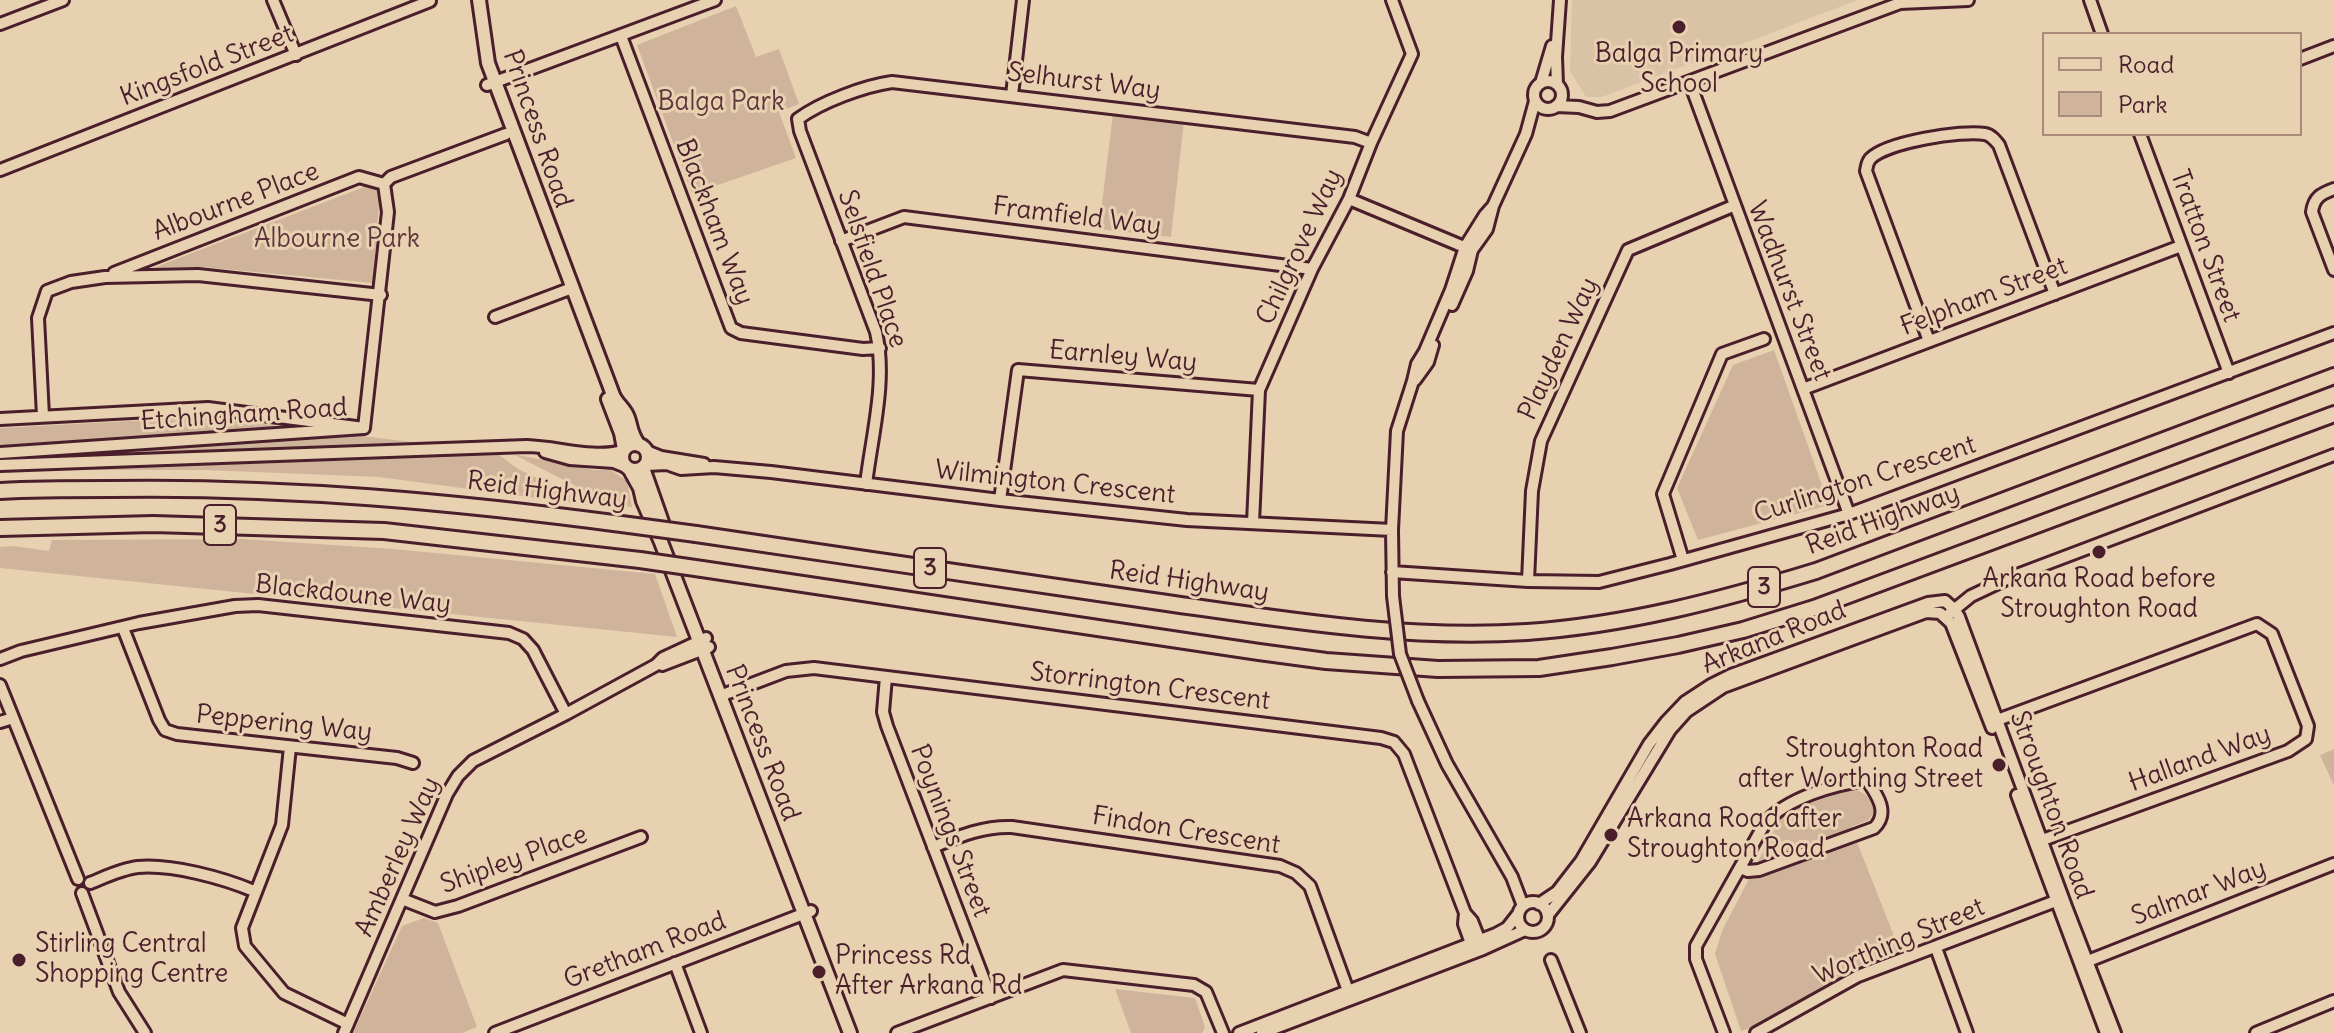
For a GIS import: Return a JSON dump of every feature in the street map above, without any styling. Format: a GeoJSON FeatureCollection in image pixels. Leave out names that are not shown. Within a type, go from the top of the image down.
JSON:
{"type":"FeatureCollection","features":[{"type":"Feature","properties":{"kind":"highway","name":"Reid Highway"},"geometry":{"type":"LineString","coordinates":[[0,490],[152,488],[390,497],[696,534],[1349,629],[1433,634],[1530,632],[1643,618],[1742,594],[1816,571],[2334,376]]}},
{"type":"Feature","properties":{"kind":"highway","name":"3"},"geometry":{"type":"LineString","coordinates":[[0,531],[57,525],[261,525],[384,531],[640,560],[1326,661],[1438,669],[1539,668],[1678,645],[1743,630],[1814,608],[2334,414]]}},
{"type":"Feature","properties":{"kind":"main road","name":"Princess Road"},"geometry":{"type":"LineString","coordinates":[[470,0],[480,65],[491,84],[621,433],[624,450],[621,457],[636,467],[650,491],[850,1033]]}},
{"type":"Feature","properties":{"kind":"main road","name":"Princess Road"},"geometry":{"type":"LineString","coordinates":[[479,0],[491,84],[506,134],[613,395],[626,413],[631,433],[642,448]]}},
{"type":"Feature","properties":{"kind":"main road"},"geometry":{"type":"LineString","coordinates":[[624,450],[631,444],[642,448],[648,456],[636,467]]}},
{"type":"Feature","properties":{"kind":"main road","name":"Princess Road"},"geometry":{"type":"LineString","coordinates":[[807,913],[859,1033]]}},
{"type":"Feature","properties":{"kind":"street"},"geometry":{"type":"LineString","coordinates":[[0,24],[63,0]]}},
{"type":"Feature","properties":{"kind":"street"},"geometry":{"type":"LineString","coordinates":[[273,0],[296,55]]}},
{"type":"Feature","properties":{"kind":"street"},"geometry":{"type":"LineString","coordinates":[[491,84],[715,0]]}},
{"type":"Feature","properties":{"kind":"street"},"geometry":{"type":"LineString","coordinates":[[1012,95],[1023,0]]}},
{"type":"Feature","properties":{"kind":"street","name":"Chilgrove Way"},"geometry":{"type":"LineString","coordinates":[[1253,523],[1259,390],[1312,269],[1349,199],[1412,54],[1392,0]]}},
{"type":"Feature","properties":{"kind":"street"},"geometry":{"type":"LineString","coordinates":[[1239,1033],[1477,946],[1525,930],[1540,930],[1546,924],[1546,910],[1512,877],[1447,764],[1418,701],[1400,654],[1393,596],[1392,530],[1397,431],[1418,360],[1440,322],[1468,248],[1493,206],[1526,134],[1535,90],[1541,83],[1551,51],[1557,0]]}},
{"type":"Feature","properties":{"kind":"street"},"geometry":{"type":"LineString","coordinates":[[1526,134],[1561,100],[1556,57],[1557,0]]}},
{"type":"Feature","properties":{"kind":"street"},"geometry":{"type":"LineString","coordinates":[[1535,101],[1551,108],[1579,107],[1597,112],[1610,111],[1899,2],[1968,0]]}},
{"type":"Feature","properties":{"kind":"street"},"geometry":{"type":"LineString","coordinates":[[2090,0],[2101,32]]}},
{"type":"Feature","properties":{"kind":"street","name":"Kingsfold Street"},"geometry":{"type":"LineString","coordinates":[[0,170],[430,1]]}},
{"type":"Feature","properties":{"kind":"street","name":"Blackham Way"},"geometry":{"type":"LineString","coordinates":[[621,36],[731,328],[741,333],[863,349],[880,348]]}},
{"type":"Feature","properties":{"kind":"street"},"geometry":{"type":"LineString","coordinates":[[2302,58],[2334,46]]}},
{"type":"Feature","properties":{"kind":"street"},"geometry":{"type":"LineString","coordinates":[[1541,83],[1547,81],[1559,88],[1579,107]]}},
{"type":"Feature","properties":{"kind":"street","name":"Selhurst Way"},"geometry":{"type":"LineString","coordinates":[[798,119],[810,110],[877,84],[892,82],[1355,137],[1371,143]]}},
{"type":"Feature","properties":{"kind":"street","name":"Wadhurst Street"},"geometry":{"type":"LineString","coordinates":[[1690,83],[1849,514]]}},
{"type":"Feature","properties":{"kind":"street","name":"Selsfield Place"},"geometry":{"type":"LineString","coordinates":[[798,119],[880,348],[882,367],[866,484]]}},
{"type":"Feature","properties":{"kind":"street"},"geometry":{"type":"LineString","coordinates":[[364,428],[388,212],[384,184],[391,177],[506,134]]}},
{"type":"Feature","properties":{"kind":"street"},"geometry":{"type":"LineString","coordinates":[[1929,341],[1866,171],[1868,161],[1877,154],[1905,143],[1932,137],[1984,134],[1993,137],[1999,145],[2055,294]]}},
{"type":"Feature","properties":{"kind":"street","name":"Tratton Street"},"geometry":{"type":"LineString","coordinates":[[2141,136],[2229,373]]}},
{"type":"Feature","properties":{"kind":"street","name":"Albourne Place"},"geometry":{"type":"LineString","coordinates":[[105,277],[359,177],[384,184]]}},
{"type":"Feature","properties":{"kind":"street"},"geometry":{"type":"LineString","coordinates":[[2334,189],[2321,194],[2312,212],[2334,270]]}},
{"type":"Feature","properties":{"kind":"street"},"geometry":{"type":"LineString","coordinates":[[1349,199],[1468,248]]}},
{"type":"Feature","properties":{"kind":"street","name":"Playden Way"},"geometry":{"type":"LineString","coordinates":[[1528,581],[1532,491],[1541,441],[1628,250],[1733,206]]}},
{"type":"Feature","properties":{"kind":"street","name":"Framfield Way"},"geometry":{"type":"LineString","coordinates":[[841,241],[904,217],[1312,269]]}},
{"type":"Feature","properties":{"kind":"street","name":"Felpham Street"},"geometry":{"type":"LineString","coordinates":[[1803,389],[2181,246]]}},
{"type":"Feature","properties":{"kind":"street"},"geometry":{"type":"LineString","coordinates":[[43,416],[38,318],[47,291],[71,282],[105,277],[198,275],[381,295]]}},
{"type":"Feature","properties":{"kind":"street"},"geometry":{"type":"LineString","coordinates":[[495,317],[569,289]]}},
{"type":"Feature","properties":{"kind":"street","name":"Curlington Crescent"},"geometry":{"type":"LineString","coordinates":[[1392,572],[1528,581],[1599,582],[1849,514],[2334,333]]}},
{"type":"Feature","properties":{"kind":"street"},"geometry":{"type":"LineString","coordinates":[[1683,560],[1663,494],[1722,354],[1764,339]]}},
{"type":"Feature","properties":{"kind":"street","name":"Earnley Way"},"geometry":{"type":"LineString","coordinates":[[1000,500],[1018,370],[1259,390]]}},
{"type":"Feature","properties":{"kind":"street","name":"Etchingham Road"},"geometry":{"type":"LineString","coordinates":[[0,419],[208,408],[364,428]]}},
{"type":"Feature","properties":{"kind":"street","name":"Etchingham Road"},"geometry":{"type":"LineString","coordinates":[[0,453],[364,428]]}},
{"type":"Feature","properties":{"kind":"street","name":"Etchingham Road"},"geometry":{"type":"LineString","coordinates":[[527,446],[570,459],[636,467]]}},
{"type":"Feature","properties":{"kind":"street","name":"Etchingham Road"},"geometry":{"type":"LineString","coordinates":[[0,465],[527,446],[576,453],[610,454],[624,450]]}},
{"type":"Feature","properties":{"kind":"street","name":"Wilmington Crescent"},"geometry":{"type":"LineString","coordinates":[[642,448],[661,457],[714,467],[1000,500],[1187,520],[1392,530]]}},
{"type":"Feature","properties":{"kind":"street","name":"Arkana Road"},"geometry":{"type":"LineString","coordinates":[[1537,903],[1557,892],[1581,861],[1649,744],[1666,722],[1685,702],[1711,685],[1731,675],[1946,609],[1957,597],[1998,579],[2009,578],[2334,455]]}},
{"type":"Feature","properties":{"kind":"street","name":"Wilmington Crescent"},"geometry":{"type":"LineString","coordinates":[[636,467],[667,464],[681,469],[714,467]]}},
{"type":"Feature","properties":{"kind":"street","name":"Blackdoune Way"},"geometry":{"type":"LineString","coordinates":[[0,659],[21,651],[123,628],[246,605],[509,633],[523,639],[533,650],[566,714]]}},
{"type":"Feature","properties":{"kind":"street","name":"Arkana Road"},"geometry":{"type":"LineString","coordinates":[[1548,915],[1577,880],[1656,750],[1687,711],[1730,684],[1926,612],[1946,609]]}},
{"type":"Feature","properties":{"kind":"street","name":"Stroughton Road"},"geometry":{"type":"LineString","coordinates":[[1946,609],[1993,721],[2059,900],[2115,1033]]}},
{"type":"Feature","properties":{"kind":"street","name":"Halland Way"},"geometry":{"type":"LineString","coordinates":[[1993,721],[2257,624],[2272,634],[2308,726],[2306,739],[2288,751],[2038,841]]}},
{"type":"Feature","properties":{"kind":"street","name":"Peppering Way"},"geometry":{"type":"LineString","coordinates":[[123,628],[165,730],[177,734],[397,758],[413,763]]}},
{"type":"Feature","properties":{"kind":"street","name":"Amberley Way"},"geometry":{"type":"LineString","coordinates":[[346,1029],[447,794],[458,776],[473,761],[493,749],[656,665],[665,664],[704,644]]}},
{"type":"Feature","properties":{"kind":"street","name":"Storrington Crescent"},"geometry":{"type":"LineString","coordinates":[[724,695],[786,671],[806,667],[1394,742],[1404,754],[1465,913],[1464,924],[1477,946]]}},
{"type":"Feature","properties":{"kind":"street","name":"Poynings Street"},"geometry":{"type":"LineString","coordinates":[[886,677],[883,712],[887,726],[991,998]]}},
{"type":"Feature","properties":{"kind":"street"},"geometry":{"type":"LineString","coordinates":[[0,685],[78,879],[75,886],[82,893],[119,992],[145,1033]]}},
{"type":"Feature","properties":{"kind":"street"},"geometry":{"type":"LineString","coordinates":[[0,722],[13,718]]}},
{"type":"Feature","properties":{"kind":"street"},"geometry":{"type":"LineString","coordinates":[[290,747],[282,825],[242,928],[245,946],[284,993],[346,1029]]}},
{"type":"Feature","properties":{"kind":"street"},"geometry":{"type":"LineString","coordinates":[[1724,1033],[1696,959],[1696,946],[1765,823],[1785,806],[1845,783],[1867,780],[1877,795],[1883,813],[1881,821],[1874,828],[1759,870],[1740,868]]}},
{"type":"Feature","properties":{"kind":"street","name":"Findon Crescent"},"geometry":{"type":"LineString","coordinates":[[933,847],[979,829],[996,826],[1280,866],[1296,873],[1310,886],[1350,994]]}},
{"type":"Feature","properties":{"kind":"street","name":"Shipley Place"},"geometry":{"type":"LineString","coordinates":[[402,899],[435,912],[641,837]]}},
{"type":"Feature","properties":{"kind":"street","name":"Salmar Way"},"geometry":{"type":"LineString","coordinates":[[2084,962],[2334,864]]}},
{"type":"Feature","properties":{"kind":"street"},"geometry":{"type":"LineString","coordinates":[[90,883],[127,869],[145,867],[191,872],[230,881],[254,891]]}},
{"type":"Feature","properties":{"kind":"street"},"geometry":{"type":"LineString","coordinates":[[78,879],[83,877],[90,883]]}},
{"type":"Feature","properties":{"kind":"street"},"geometry":{"type":"LineString","coordinates":[[1512,877],[1520,910],[1518,920],[1525,930]]}},
{"type":"Feature","properties":{"kind":"street"},"geometry":{"type":"LineString","coordinates":[[82,893],[89,890],[90,883]]}},
{"type":"Feature","properties":{"kind":"street","name":"Worthing Street"},"geometry":{"type":"LineString","coordinates":[[1756,1033],[1858,976],[2059,900]]}},
{"type":"Feature","properties":{"kind":"street"},"geometry":{"type":"LineString","coordinates":[[1477,946],[1507,928],[1520,910],[1537,903]]}},
{"type":"Feature","properties":{"kind":"street","name":"Gretham Road"},"geometry":{"type":"LineString","coordinates":[[495,1033],[807,913]]}},
{"type":"Feature","properties":{"kind":"street"},"geometry":{"type":"LineString","coordinates":[[1936,948],[1967,1033]]}},
{"type":"Feature","properties":{"kind":"street"},"geometry":{"type":"LineString","coordinates":[[1551,960],[1580,1033]]}},
{"type":"Feature","properties":{"kind":"street","name":"Stroughton Road"},"geometry":{"type":"LineString","coordinates":[[2084,962],[2106,1033]]}},
{"type":"Feature","properties":{"kind":"street"},"geometry":{"type":"LineString","coordinates":[[675,963],[701,1033]]}},
{"type":"Feature","properties":{"kind":"street"},"geometry":{"type":"LineString","coordinates":[[897,1033],[1063,970],[1194,985],[1206,992],[1223,1033]]}},
{"type":"Feature","properties":{"kind":"street"},"geometry":{"type":"LineString","coordinates":[[1262,1033],[1350,994]]}},
{"type":"Feature","properties":{"kind":"street"},"geometry":{"type":"LineString","coordinates":[[2256,1033],[2334,1001]]}},
{"type":"Feature","properties":{"kind":"shaded area","name":"Balga Primary School"},"geometry":{"type":"Polygon","coordinates":[[[1572,0],[1858,0],[1602,97],[1586,97],[1570,71],[1572,0]]]}},
{"type":"Feature","properties":{"kind":"green space","name":"Balga Park"},"geometry":{"type":"Polygon","coordinates":[[[736,6],[756,57],[779,49],[799,104],[779,112],[796,158],[692,194],[637,45],[736,6]]]}},
{"type":"Feature","properties":{"kind":"green space"},"geometry":{"type":"Polygon","coordinates":[[[1113,113],[1184,121],[1171,237],[1099,229],[1113,113]]]}},
{"type":"Feature","properties":{"kind":"green space","name":"Albourne Park"},"geometry":{"type":"Polygon","coordinates":[[[372,184],[380,191],[373,283],[202,267],[153,268],[372,184]]]}},
{"type":"Feature","properties":{"kind":"green space"},"geometry":{"type":"Polygon","coordinates":[[[1774,350],[1829,505],[1698,540],[1677,488],[1733,365],[1774,350]]]}},
{"type":"Feature","properties":{"kind":"green space"},"geometry":{"type":"Polygon","coordinates":[[[204,417],[495,452],[518,469],[596,506],[379,477],[205,470],[0,470],[0,428],[204,417]]]}},
{"type":"Feature","properties":{"kind":"green space"},"geometry":{"type":"Polygon","coordinates":[[[513,454],[594,470],[611,470],[627,481],[632,507],[611,504],[513,454]]]}},
{"type":"Feature","properties":{"kind":"green space"},"geometry":{"type":"Polygon","coordinates":[[[243,539],[393,549],[655,574],[677,637],[0,568],[0,547],[49,551],[52,540],[243,539]]]}},
{"type":"Feature","properties":{"kind":"green space"},"geometry":{"type":"Polygon","coordinates":[[[2334,749],[2334,786],[2320,755],[2334,749]]]}},
{"type":"Feature","properties":{"kind":"green space"},"geometry":{"type":"Polygon","coordinates":[[[1850,789],[1866,796],[1874,811],[1869,820],[1851,827],[1900,951],[1855,968],[1758,1025],[1741,1031],[1715,954],[1722,931],[1783,813],[1850,789]]]}},
{"type":"Feature","properties":{"kind":"green space"},"geometry":{"type":"Polygon","coordinates":[[[424,918],[438,923],[477,1027],[462,1033],[353,1033],[402,926],[424,918]]]}},
{"type":"Feature","properties":{"kind":"green space"},"geometry":{"type":"Polygon","coordinates":[[[1115,989],[1195,998],[1205,1027],[1202,1033],[1131,1033],[1115,989]]]}},
{"type":"Feature","properties":{"kind":"place","name":"Balga Primary School"},"geometry":{"type":"Point","coordinates":[1679,27]}},
{"type":"Feature","properties":{"kind":"place","name":"Arkana Road before Stroughton Road"},"geometry":{"type":"Point","coordinates":[2099,552]}},
{"type":"Feature","properties":{"kind":"place","name":"Stroughton Road after Worthing Street"},"geometry":{"type":"Point","coordinates":[1999,765]}},
{"type":"Feature","properties":{"kind":"place","name":"Arkana Road after Stroughton Road"},"geometry":{"type":"Point","coordinates":[1611,835]}},
{"type":"Feature","properties":{"kind":"place","name":"Stirling Central Shopping Centre"},"geometry":{"type":"Point","coordinates":[19,960]}},
{"type":"Feature","properties":{"kind":"place","name":"Princess Rd After Arkana Rd"},"geometry":{"type":"Point","coordinates":[819,972]}}]}
